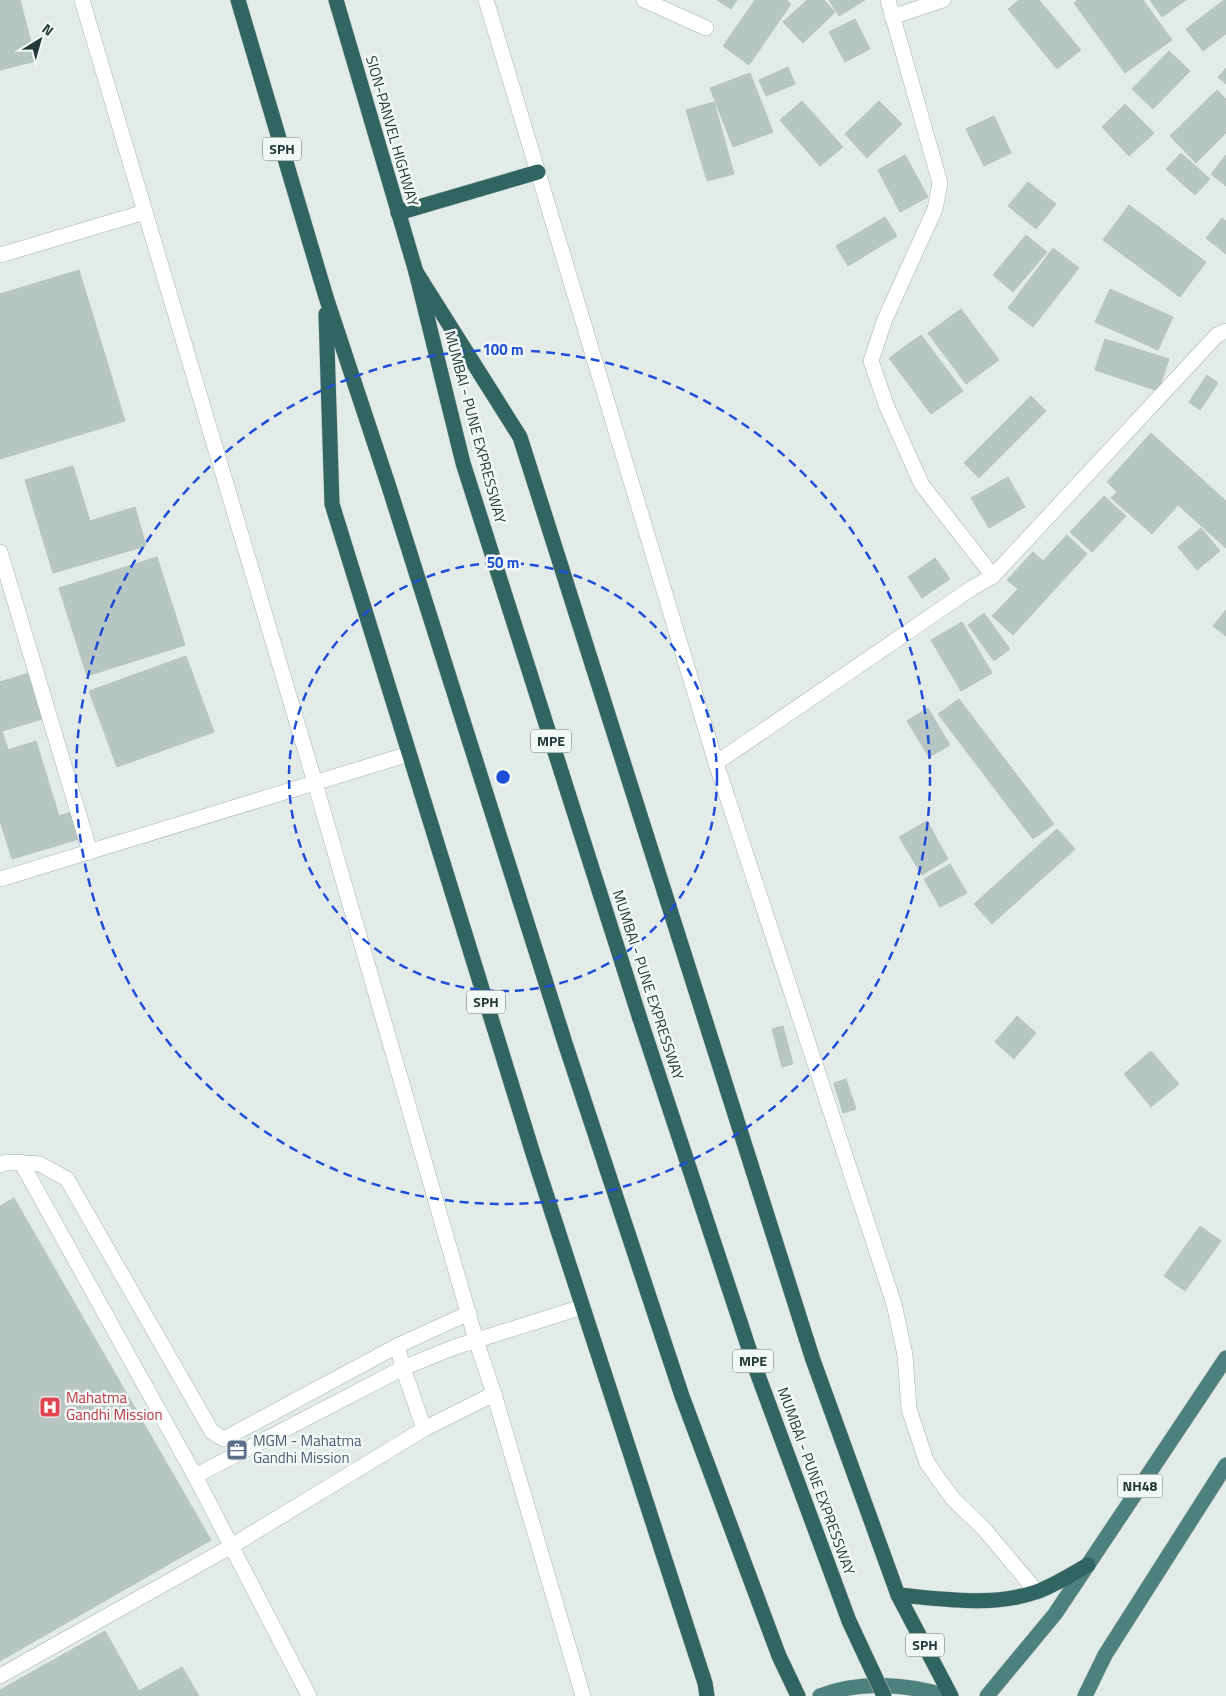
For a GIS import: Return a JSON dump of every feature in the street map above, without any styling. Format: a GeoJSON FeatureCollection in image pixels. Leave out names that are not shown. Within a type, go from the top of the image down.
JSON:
{"type":"FeatureCollection","features":[{"type":"Feature","properties":{"kind":"highway","name":"SPH"},"geometry":{"type":"LineString","coordinates":[[238,0],[326,297],[332,504],[532,1150],[705,1683],[707,1696]]}},
{"type":"Feature","properties":{"kind":"highway","name":"SION-PANVEL HIGHWAY"},"geometry":{"type":"LineString","coordinates":[[336,0],[416,272]]}},
{"type":"Feature","properties":{"kind":"highway"},"geometry":{"type":"LineString","coordinates":[[398,213],[538,172]]}},
{"type":"Feature","properties":{"kind":"highway","name":"SPH"},"geometry":{"type":"LineString","coordinates":[[416,272],[520,437],[814,1360],[898,1595],[952,1696]]}},
{"type":"Feature","properties":{"kind":"highway","name":"MUMBAI - PUNE EXPRESSWAY"},"geometry":{"type":"LineString","coordinates":[[416,272],[463,464],[640,1019],[755,1367],[849,1621],[884,1696]]}},
{"type":"Feature","properties":{"kind":"highway"},"geometry":{"type":"LineString","coordinates":[[326,297],[389,487],[565,1043],[682,1396],[779,1656],[798,1696]]}},
{"type":"Feature","properties":{"kind":"highway","name":"NH48"},"geometry":{"type":"LineString","coordinates":[[987,1696],[1055,1614],[1226,1358]]}},
{"type":"Feature","properties":{"kind":"highway"},"geometry":{"type":"LineString","coordinates":[[1085,1696],[1106,1655],[1226,1465]]}},
{"type":"Feature","properties":{"kind":"highway"},"geometry":{"type":"LineString","coordinates":[[898,1595],[959,1601],[998,1600],[1036,1592],[1088,1565]]}},
{"type":"Feature","properties":{"kind":"highway"},"geometry":{"type":"LineString","coordinates":[[820,1696],[850,1688],[876,1685],[928,1690],[947,1696]]}},
{"type":"Feature","properties":{"kind":"street"},"geometry":{"type":"LineString","coordinates":[[82,0],[315,783],[476,1340],[494,1394],[583,1696]]}},
{"type":"Feature","properties":{"kind":"street"},"geometry":{"type":"LineString","coordinates":[[486,0],[716,763],[894,1304],[905,1355],[909,1409],[927,1463],[953,1499],[984,1530],[1036,1592]]}},
{"type":"Feature","properties":{"kind":"street"},"geometry":{"type":"LineString","coordinates":[[644,0],[706,28]]}},
{"type":"Feature","properties":{"kind":"street"},"geometry":{"type":"LineString","coordinates":[[888,0],[940,183],[935,209],[884,319],[871,361],[887,407],[922,485],[993,576]]}},
{"type":"Feature","properties":{"kind":"street"},"geometry":{"type":"LineString","coordinates":[[892,17],[943,0]]}},
{"type":"Feature","properties":{"kind":"street"},"geometry":{"type":"LineString","coordinates":[[0,255],[145,212]]}},
{"type":"Feature","properties":{"kind":"street"},"geometry":{"type":"LineString","coordinates":[[716,763],[972,588],[993,576],[1221,333],[1226,319]]}},
{"type":"Feature","properties":{"kind":"street"},"geometry":{"type":"LineString","coordinates":[[0,552],[90,852]]}},
{"type":"Feature","properties":{"kind":"street"},"geometry":{"type":"LineString","coordinates":[[0,880],[409,754]]}},
{"type":"Feature","properties":{"kind":"street"},"geometry":{"type":"LineString","coordinates":[[0,1165],[7,1162],[40,1164],[68,1179],[212,1432],[224,1439],[397,1346],[469,1313]]}},
{"type":"Feature","properties":{"kind":"street"},"geometry":{"type":"LineString","coordinates":[[21,1162],[194,1476],[308,1696]]}},
{"type":"Feature","properties":{"kind":"street"},"geometry":{"type":"LineString","coordinates":[[194,1476],[403,1368],[452,1348],[582,1307]]}},
{"type":"Feature","properties":{"kind":"street"},"geometry":{"type":"LineString","coordinates":[[397,1346],[424,1429]]}},
{"type":"Feature","properties":{"kind":"street"},"geometry":{"type":"LineString","coordinates":[[0,1676],[230,1547],[424,1429],[494,1394]]}},
{"type":"Feature","properties":{"kind":"building"},"geometry":{"type":"Polygon","coordinates":[[[0,0],[20,0],[36,61],[0,70],[0,0]]]}},
{"type":"Feature","properties":{"kind":"building"},"geometry":{"type":"Polygon","coordinates":[[[717,0],[737,0],[731,9],[717,0]]]}},
{"type":"Feature","properties":{"kind":"building"},"geometry":{"type":"Polygon","coordinates":[[[755,0],[786,0],[791,4],[749,65],[723,46],[755,0]]]}},
{"type":"Feature","properties":{"kind":"building"},"geometry":{"type":"Polygon","coordinates":[[[807,0],[824,0],[835,12],[803,43],[783,22],[807,0]]]}},
{"type":"Feature","properties":{"kind":"building"},"geometry":{"type":"Polygon","coordinates":[[[829,0],[865,0],[839,16],[829,0]]]}},
{"type":"Feature","properties":{"kind":"building"},"geometry":{"type":"Polygon","coordinates":[[[1019,0],[1039,0],[1081,50],[1057,69],[1008,9],[1019,0]]]}},
{"type":"Feature","properties":{"kind":"building"},"geometry":{"type":"Polygon","coordinates":[[[1077,0],[1143,0],[1172,40],[1125,73],[1074,3],[1077,0]]]}},
{"type":"Feature","properties":{"kind":"building"},"geometry":{"type":"Polygon","coordinates":[[[1150,0],[1186,0],[1162,17],[1150,0]]]}},
{"type":"Feature","properties":{"kind":"building"},"geometry":{"type":"Polygon","coordinates":[[[1226,0],[1226,34],[1203,51],[1186,29],[1226,0]]]}},
{"type":"Feature","properties":{"kind":"building"},"geometry":{"type":"Polygon","coordinates":[[[855,19],[870,49],[845,62],[829,32],[855,19]]]}},
{"type":"Feature","properties":{"kind":"building"},"geometry":{"type":"Polygon","coordinates":[[[1169,51],[1190,71],[1153,109],[1132,89],[1169,51]]]}},
{"type":"Feature","properties":{"kind":"building"},"geometry":{"type":"Polygon","coordinates":[[[788,67],[795,84],[766,96],[759,80],[788,67]]]}},
{"type":"Feature","properties":{"kind":"building"},"geometry":{"type":"Polygon","coordinates":[[[1226,68],[1226,84],[1218,77],[1226,68]]]}},
{"type":"Feature","properties":{"kind":"building"},"geometry":{"type":"Polygon","coordinates":[[[750,73],[773,132],[733,147],[710,88],[750,73]]]}},
{"type":"Feature","properties":{"kind":"building"},"geometry":{"type":"Polygon","coordinates":[[[1217,90],[1226,99],[1226,133],[1196,163],[1170,136],[1217,90]]]}},
{"type":"Feature","properties":{"kind":"building"},"geometry":{"type":"Polygon","coordinates":[[[802,101],[843,147],[820,166],[780,120],[802,101]]]}},
{"type":"Feature","properties":{"kind":"building"},"geometry":{"type":"Polygon","coordinates":[[[879,101],[902,124],[867,158],[845,134],[879,101]]]}},
{"type":"Feature","properties":{"kind":"building"},"geometry":{"type":"Polygon","coordinates":[[[714,102],[734,174],[707,181],[686,110],[714,102]]]}},
{"type":"Feature","properties":{"kind":"building"},"geometry":{"type":"Polygon","coordinates":[[[1125,104],[1154,133],[1129,156],[1102,127],[1125,104]]]}},
{"type":"Feature","properties":{"kind":"building"},"geometry":{"type":"Polygon","coordinates":[[[994,116],[1011,153],[984,166],[966,129],[994,116]]]}},
{"type":"Feature","properties":{"kind":"building"},"geometry":{"type":"Polygon","coordinates":[[[1181,153],[1210,179],[1195,195],[1166,169],[1181,153]]]}},
{"type":"Feature","properties":{"kind":"building"},"geometry":{"type":"Polygon","coordinates":[[[905,155],[928,197],[900,212],[878,170],[905,155]]]}},
{"type":"Feature","properties":{"kind":"building"},"geometry":{"type":"Polygon","coordinates":[[[1226,155],[1226,186],[1211,174],[1226,155]]]}},
{"type":"Feature","properties":{"kind":"building"},"geometry":{"type":"Polygon","coordinates":[[[1028,182],[1056,204],[1036,229],[1008,206],[1028,182]]]}},
{"type":"Feature","properties":{"kind":"building"},"geometry":{"type":"Polygon","coordinates":[[[1129,205],[1206,262],[1180,297],[1103,240],[1129,205]]]}},
{"type":"Feature","properties":{"kind":"building"},"geometry":{"type":"Polygon","coordinates":[[[885,217],[897,236],[848,266],[836,246],[885,217]]]}},
{"type":"Feature","properties":{"kind":"building"},"geometry":{"type":"Polygon","coordinates":[[[1222,218],[1226,221],[1226,254],[1206,238],[1222,218]]]}},
{"type":"Feature","properties":{"kind":"building"},"geometry":{"type":"Polygon","coordinates":[[[1026,235],[1047,252],[1013,292],[993,275],[1026,235]]]}},
{"type":"Feature","properties":{"kind":"building"},"geometry":{"type":"Polygon","coordinates":[[[1053,248],[1079,268],[1033,327],[1008,308],[1053,248]]]}},
{"type":"Feature","properties":{"kind":"building"},"geometry":{"type":"Polygon","coordinates":[[[79,270],[125,421],[0,459],[0,294],[79,270]]]}},
{"type":"Feature","properties":{"kind":"building"},"geometry":{"type":"Polygon","coordinates":[[[1110,289],[1173,317],[1158,350],[1095,322],[1110,289]]]}},
{"type":"Feature","properties":{"kind":"building"},"geometry":{"type":"Polygon","coordinates":[[[961,309],[999,360],[966,384],[928,333],[961,309]]]}},
{"type":"Feature","properties":{"kind":"building"},"geometry":{"type":"Polygon","coordinates":[[[921,335],[963,391],[931,414],[889,358],[921,335]]]}},
{"type":"Feature","properties":{"kind":"building"},"geometry":{"type":"Polygon","coordinates":[[[1105,339],[1169,359],[1158,391],[1095,370],[1105,339]]]}},
{"type":"Feature","properties":{"kind":"building"},"geometry":{"type":"Polygon","coordinates":[[[1207,375],[1218,383],[1200,410],[1189,402],[1207,375]]]}},
{"type":"Feature","properties":{"kind":"building"},"geometry":{"type":"Polygon","coordinates":[[[1031,396],[1046,411],[979,478],[964,463],[1031,396]]]}},
{"type":"Feature","properties":{"kind":"building"},"geometry":{"type":"Polygon","coordinates":[[[1151,433],[1226,501],[1226,548],[1178,505],[1152,534],[1111,498],[1117,492],[1107,482],[1151,433]]]}},
{"type":"Feature","properties":{"kind":"building"},"geometry":{"type":"Polygon","coordinates":[[[73,466],[90,521],[135,507],[146,546],[53,573],[25,480],[73,466]]]}},
{"type":"Feature","properties":{"kind":"building"},"geometry":{"type":"Polygon","coordinates":[[[1008,477],[1025,507],[989,528],[971,498],[1008,477]]]}},
{"type":"Feature","properties":{"kind":"building"},"geometry":{"type":"Polygon","coordinates":[[[1104,496],[1126,516],[1092,552],[1070,532],[1104,496]]]}},
{"type":"Feature","properties":{"kind":"building"},"geometry":{"type":"Polygon","coordinates":[[[1201,528],[1220,551],[1197,570],[1178,547],[1201,528]]]}},
{"type":"Feature","properties":{"kind":"building"},"geometry":{"type":"Polygon","coordinates":[[[1067,535],[1087,554],[1013,635],[992,616],[1018,589],[1007,580],[1033,552],[1043,561],[1067,535]]]}},
{"type":"Feature","properties":{"kind":"building"},"geometry":{"type":"Polygon","coordinates":[[[157,557],[185,645],[87,676],[59,588],[157,557]]]}},
{"type":"Feature","properties":{"kind":"building"},"geometry":{"type":"Polygon","coordinates":[[[935,558],[950,579],[922,598],[908,577],[935,558]]]}},
{"type":"Feature","properties":{"kind":"building"},"geometry":{"type":"Polygon","coordinates":[[[1226,610],[1226,636],[1213,626],[1226,610]]]}},
{"type":"Feature","properties":{"kind":"building"},"geometry":{"type":"Polygon","coordinates":[[[984,613],[1010,649],[994,661],[968,625],[984,613]]]}},
{"type":"Feature","properties":{"kind":"building"},"geometry":{"type":"Polygon","coordinates":[[[962,622],[992,673],[961,691],[931,640],[962,622]]]}},
{"type":"Feature","properties":{"kind":"building"},"geometry":{"type":"Polygon","coordinates":[[[186,656],[214,732],[117,767],[89,691],[186,656]]]}},
{"type":"Feature","properties":{"kind":"building"},"geometry":{"type":"Polygon","coordinates":[[[29,673],[43,719],[2,731],[8,750],[36,741],[59,816],[71,812],[79,839],[12,859],[0,821],[0,682],[29,673]]]}},
{"type":"Feature","properties":{"kind":"building"},"geometry":{"type":"Polygon","coordinates":[[[959,699],[1054,824],[1033,839],[938,714],[959,699]]]}},
{"type":"Feature","properties":{"kind":"building"},"geometry":{"type":"Polygon","coordinates":[[[928,708],[950,745],[929,757],[907,721],[928,708]]]}},
{"type":"Feature","properties":{"kind":"building"},"geometry":{"type":"Polygon","coordinates":[[[927,821],[948,859],[922,875],[899,837],[927,821]]]}},
{"type":"Feature","properties":{"kind":"building"},"geometry":{"type":"Polygon","coordinates":[[[1057,829],[1075,849],[992,924],[974,904],[1057,829]]]}},
{"type":"Feature","properties":{"kind":"building"},"geometry":{"type":"Polygon","coordinates":[[[950,864],[967,893],[940,907],[924,879],[950,864]]]}},
{"type":"Feature","properties":{"kind":"building"},"geometry":{"type":"Polygon","coordinates":[[[1017,1016],[1036,1033],[1014,1059],[995,1042],[1017,1016]]]}},
{"type":"Feature","properties":{"kind":"building"},"geometry":{"type":"Polygon","coordinates":[[[783,1026],[793,1064],[782,1067],[772,1029],[783,1026]]]}},
{"type":"Feature","properties":{"kind":"building"},"geometry":{"type":"Polygon","coordinates":[[[1151,1051],[1179,1084],[1151,1107],[1124,1074],[1151,1051]]]}},
{"type":"Feature","properties":{"kind":"building"},"geometry":{"type":"Polygon","coordinates":[[[846,1079],[856,1109],[843,1113],[834,1083],[846,1079]]]}},
{"type":"Feature","properties":{"kind":"building"},"geometry":{"type":"Polygon","coordinates":[[[14,1198],[211,1540],[0,1661],[0,1206],[14,1198]]]}},
{"type":"Feature","properties":{"kind":"building"},"geometry":{"type":"Polygon","coordinates":[[[1200,1226],[1221,1241],[1185,1291],[1164,1276],[1200,1226]]]}},
{"type":"Feature","properties":{"kind":"building"},"geometry":{"type":"Polygon","coordinates":[[[105,1631],[139,1691],[182,1667],[199,1696],[0,1696],[0,1690],[105,1631]]]}},
{"type":"Feature","properties":{"kind":"place","name":"Mahatma Gandhi Mission"},"geometry":{"type":"Point","coordinates":[50,1407]}},
{"type":"Feature","properties":{"kind":"place","name":"MGM - Mahatma Gandhi Mission"},"geometry":{"type":"Point","coordinates":[237,1450]}}]}
